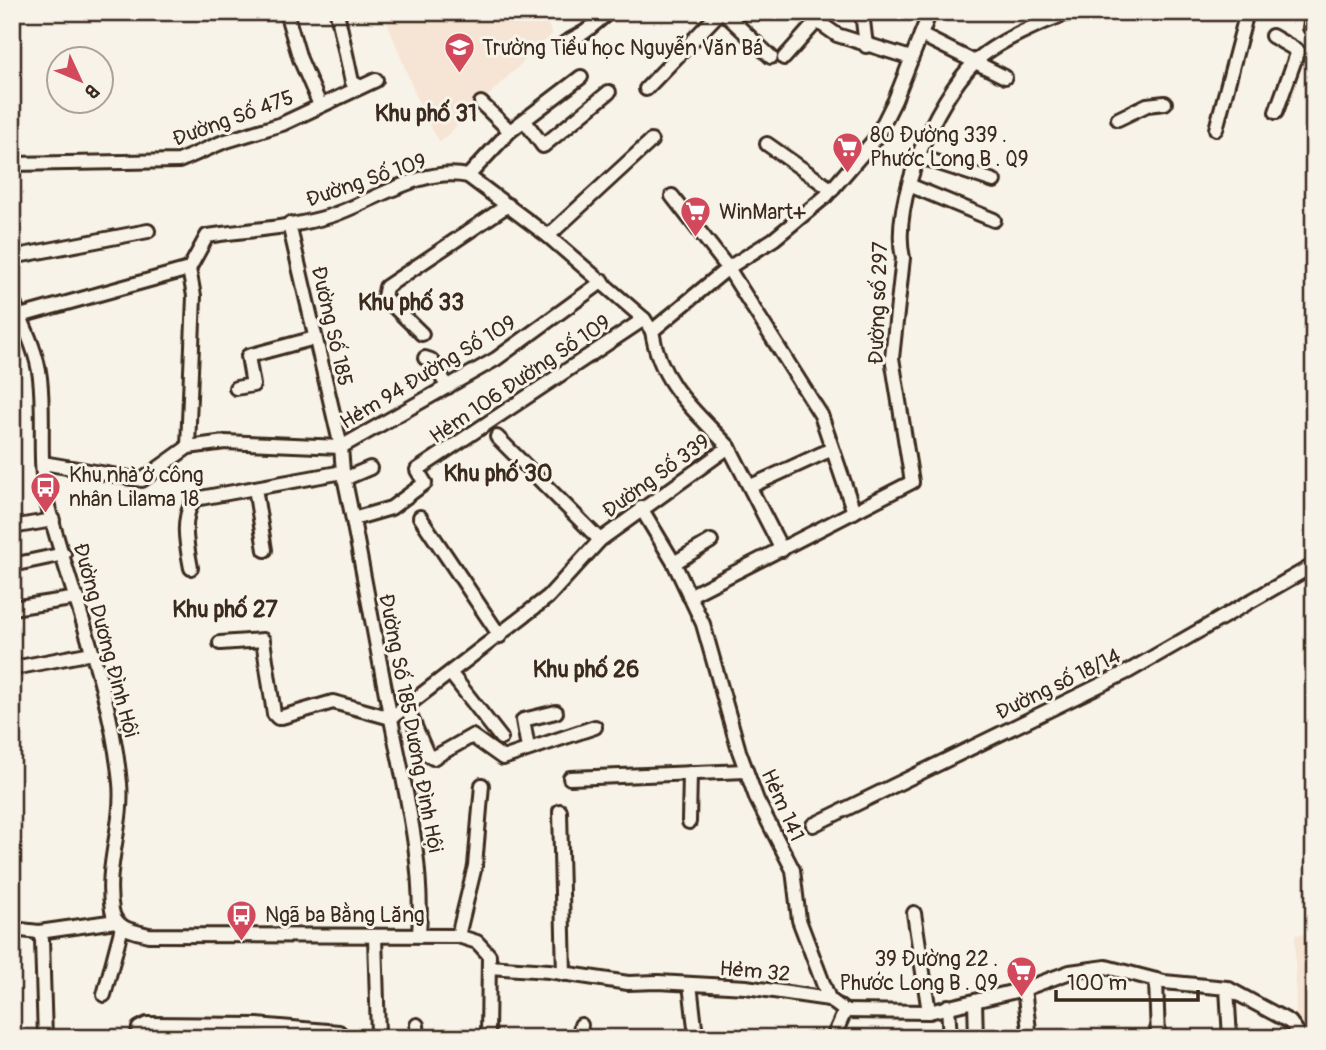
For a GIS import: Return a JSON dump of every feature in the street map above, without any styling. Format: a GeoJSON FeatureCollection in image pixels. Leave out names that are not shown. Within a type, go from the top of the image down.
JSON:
{"type":"FeatureCollection","features":[{"type":"Feature","properties":{"kind":"street"},"geometry":{"type":"LineString","coordinates":[[286,12],[300,59],[320,105]]}},
{"type":"Feature","properties":{"kind":"street"},"geometry":{"type":"LineString","coordinates":[[337,12],[352,82],[359,86]]}},
{"type":"Feature","properties":{"kind":"street"},"geometry":{"type":"LineString","coordinates":[[565,43],[585,32],[609,12]]}},
{"type":"Feature","properties":{"kind":"street"},"geometry":{"type":"LineString","coordinates":[[646,89],[722,12],[778,58],[817,21],[837,35],[911,58]]}},
{"type":"Feature","properties":{"kind":"street"},"geometry":{"type":"LineString","coordinates":[[862,12],[866,46]]}},
{"type":"Feature","properties":{"kind":"street"},"geometry":{"type":"LineString","coordinates":[[581,77],[510,131],[468,176],[603,281],[644,318],[652,331],[728,268],[774,239],[832,190],[876,138],[930,12]]}},
{"type":"Feature","properties":{"kind":"street"},"geometry":{"type":"LineString","coordinates":[[976,61],[1017,36],[1071,12]]}},
{"type":"Feature","properties":{"kind":"street"},"geometry":{"type":"LineString","coordinates":[[1216,128],[1247,12]]}},
{"type":"Feature","properties":{"kind":"street"},"geometry":{"type":"LineString","coordinates":[[1312,12],[1310,28],[1314,29]]}},
{"type":"Feature","properties":{"kind":"street"},"geometry":{"type":"LineString","coordinates":[[920,35],[1005,77]]}},
{"type":"Feature","properties":{"kind":"street"},"geometry":{"type":"LineString","coordinates":[[1272,36],[1298,51],[1276,111]]}},
{"type":"Feature","properties":{"kind":"street","name":"Đường số 297"},"geometry":{"type":"LineString","coordinates":[[689,596],[782,551],[912,482],[892,358],[903,258],[899,242],[917,156],[952,93],[976,61]]}},
{"type":"Feature","properties":{"kind":"street","name":"Đường Số 475"},"geometry":{"type":"LineString","coordinates":[[12,164],[179,161],[223,142],[282,124],[376,80]]}},
{"type":"Feature","properties":{"kind":"street"},"geometry":{"type":"LineString","coordinates":[[525,121],[543,146],[608,92]]}},
{"type":"Feature","properties":{"kind":"street"},"geometry":{"type":"LineString","coordinates":[[481,103],[510,131]]}},
{"type":"Feature","properties":{"kind":"street"},"geometry":{"type":"LineString","coordinates":[[1118,119],[1147,105],[1165,103]]}},
{"type":"Feature","properties":{"kind":"street"},"geometry":{"type":"LineString","coordinates":[[548,236],[651,141]]}},
{"type":"Feature","properties":{"kind":"street"},"geometry":{"type":"LineString","coordinates":[[766,144],[832,190]]}},
{"type":"Feature","properties":{"kind":"street"},"geometry":{"type":"LineString","coordinates":[[917,156],[994,181]]}},
{"type":"Feature","properties":{"kind":"street","name":"Đường Số 109"},"geometry":{"type":"LineString","coordinates":[[189,269],[207,236],[289,225],[329,216],[436,175],[452,173],[468,176]]}},
{"type":"Feature","properties":{"kind":"street"},"geometry":{"type":"LineString","coordinates":[[909,185],[994,220]]}},
{"type":"Feature","properties":{"kind":"street"},"geometry":{"type":"LineString","coordinates":[[672,195],[728,268],[821,415],[854,512]]}},
{"type":"Feature","properties":{"kind":"street"},"geometry":{"type":"LineString","coordinates":[[422,334],[384,297],[386,287],[508,205]]}},
{"type":"Feature","properties":{"kind":"street","name":"Đường Số 185"},"geometry":{"type":"LineString","coordinates":[[289,225],[341,447],[343,475],[353,519]]}},
{"type":"Feature","properties":{"kind":"street"},"geometry":{"type":"LineString","coordinates":[[12,257],[148,231]]}},
{"type":"Feature","properties":{"kind":"street"},"geometry":{"type":"LineString","coordinates":[[20,316],[189,269],[194,296],[188,447]]}},
{"type":"Feature","properties":{"kind":"street","name":"Hẻm 94 Đường Số 109"},"geometry":{"type":"LineString","coordinates":[[341,447],[496,359],[603,281]]}},
{"type":"Feature","properties":{"kind":"street","name":"Đường Dương Đình Hội"},"geometry":{"type":"LineString","coordinates":[[12,298],[36,356],[40,379],[47,504],[78,598],[116,738],[121,786],[111,886],[112,912],[119,924]]}},
{"type":"Feature","properties":{"kind":"street","name":"Hẻm 106 Đường Số 109"},"geometry":{"type":"LineString","coordinates":[[353,519],[391,508],[425,483],[417,470],[644,318]]}},
{"type":"Feature","properties":{"kind":"street","name":"Đường Số 339"},"geometry":{"type":"LineString","coordinates":[[391,718],[548,597],[600,540],[729,447],[672,387],[656,355],[652,331]]}},
{"type":"Feature","properties":{"kind":"street"},"geometry":{"type":"LineString","coordinates":[[236,388],[253,385],[248,356],[315,338]]}},
{"type":"Feature","properties":{"kind":"street"},"geometry":{"type":"LineString","coordinates":[[425,358],[431,360],[448,387]]}},
{"type":"Feature","properties":{"kind":"street"},"geometry":{"type":"LineString","coordinates":[[497,437],[600,540]]}},
{"type":"Feature","properties":{"kind":"street"},"geometry":{"type":"LineString","coordinates":[[43,463],[142,480],[188,447],[237,442],[341,447]]}},
{"type":"Feature","properties":{"kind":"street"},"geometry":{"type":"LineString","coordinates":[[729,447],[782,551]]}},
{"type":"Feature","properties":{"kind":"street"},"geometry":{"type":"LineString","coordinates":[[751,486],[832,449]]}},
{"type":"Feature","properties":{"kind":"street"},"geometry":{"type":"LineString","coordinates":[[191,568],[185,536],[189,505],[195,499],[343,475],[370,468]]}},
{"type":"Feature","properties":{"kind":"street"},"geometry":{"type":"LineString","coordinates":[[255,488],[265,550]]}},
{"type":"Feature","properties":{"kind":"street","name":"Hẻm 141"},"geometry":{"type":"LineString","coordinates":[[641,508],[674,563],[703,624],[746,771],[757,800],[793,870],[799,920],[829,999]]}},
{"type":"Feature","properties":{"kind":"street"},"geometry":{"type":"LineString","coordinates":[[420,517],[500,636]]}},
{"type":"Feature","properties":{"kind":"street","name":"Đường Số 185 Dương Đình Hội"},"geometry":{"type":"LineString","coordinates":[[353,519],[418,864],[419,935]]}},
{"type":"Feature","properties":{"kind":"street"},"geometry":{"type":"LineString","coordinates":[[12,527],[53,520]]}},
{"type":"Feature","properties":{"kind":"street"},"geometry":{"type":"LineString","coordinates":[[674,563],[711,541]]}},
{"type":"Feature","properties":{"kind":"street"},"geometry":{"type":"LineString","coordinates":[[12,565],[64,554]]}},
{"type":"Feature","properties":{"kind":"street","name":"Đường số 18/14"},"geometry":{"type":"LineString","coordinates":[[813,825],[1129,671],[1314,565]]}},
{"type":"Feature","properties":{"kind":"street"},"geometry":{"type":"LineString","coordinates":[[12,608],[78,598]]}},
{"type":"Feature","properties":{"kind":"street"},"geometry":{"type":"LineString","coordinates":[[220,643],[263,640],[274,714],[278,718],[333,702],[391,718]]}},
{"type":"Feature","properties":{"kind":"street"},"geometry":{"type":"LineString","coordinates":[[14,668],[92,653]]}},
{"type":"Feature","properties":{"kind":"street"},"geometry":{"type":"LineString","coordinates":[[451,674],[501,738]]}},
{"type":"Feature","properties":{"kind":"street"},"geometry":{"type":"LineString","coordinates":[[407,708],[430,757],[437,757],[472,736],[497,757],[503,758],[595,727]]}},
{"type":"Feature","properties":{"kind":"street"},"geometry":{"type":"LineString","coordinates":[[528,748],[523,720],[556,712]]}},
{"type":"Feature","properties":{"kind":"street"},"geometry":{"type":"LineString","coordinates":[[570,778],[746,771]]}},
{"type":"Feature","properties":{"kind":"street"},"geometry":{"type":"LineString","coordinates":[[689,822],[691,773]]}},
{"type":"Feature","properties":{"kind":"street"},"geometry":{"type":"LineString","coordinates":[[458,936],[475,866],[482,785]]}},
{"type":"Feature","properties":{"kind":"street"},"geometry":{"type":"LineString","coordinates":[[560,811],[564,974]]}},
{"type":"Feature","properties":{"kind":"street"},"geometry":{"type":"LineString","coordinates":[[914,913],[929,1012]]}},
{"type":"Feature","properties":{"kind":"street"},"geometry":{"type":"LineString","coordinates":[[104,995],[119,924]]}},
{"type":"Feature","properties":{"kind":"street"},"geometry":{"type":"LineString","coordinates":[[12,929],[39,933],[119,924],[149,935],[458,936],[477,942],[489,955],[488,1038]]}},
{"type":"Feature","properties":{"kind":"street"},"geometry":{"type":"LineString","coordinates":[[39,933],[42,940],[45,1038]]}},
{"type":"Feature","properties":{"kind":"street"},"geometry":{"type":"LineString","coordinates":[[375,937],[378,1034]]}},
{"type":"Feature","properties":{"kind":"street","name":"Hẻm 32"},"geometry":{"type":"LineString","coordinates":[[489,967],[628,983],[746,987],[829,999],[845,1011]]}},
{"type":"Feature","properties":{"kind":"street"},"geometry":{"type":"LineString","coordinates":[[833,1038],[845,1011],[929,1012],[1024,989],[1070,972],[1106,967],[1156,980],[1227,988],[1290,1022],[1303,1038]]}},
{"type":"Feature","properties":{"kind":"street"},"geometry":{"type":"LineString","coordinates":[[1156,980],[1158,1038]]}},
{"type":"Feature","properties":{"kind":"street"},"geometry":{"type":"LineString","coordinates":[[690,984],[696,1036],[705,1038]]}},
{"type":"Feature","properties":{"kind":"street"},"geometry":{"type":"LineString","coordinates":[[1227,988],[1230,1038]]}},
{"type":"Feature","properties":{"kind":"street"},"geometry":{"type":"LineString","coordinates":[[1024,989],[1030,1038]]}},
{"type":"Feature","properties":{"kind":"street"},"geometry":{"type":"LineString","coordinates":[[975,1001],[976,1038]]}},
{"type":"Feature","properties":{"kind":"street"},"geometry":{"type":"LineString","coordinates":[[947,1006],[950,1038]]}},
{"type":"Feature","properties":{"kind":"street"},"geometry":{"type":"LineString","coordinates":[[137,1038],[139,1028],[147,1024],[247,1031],[339,1032],[344,1038]]}},
{"type":"Feature","properties":{"kind":"shaded area","name":"Trường Tiểu học Nguyễn Văn Bá"},"geometry":{"type":"Polygon","coordinates":[[[383,12],[542,12],[552,34],[440,142],[424,116],[383,12]]]}},
{"type":"Feature","properties":{"kind":"shaded area"},"geometry":{"type":"Polygon","coordinates":[[[1314,933],[1314,1032],[1296,1022],[1295,935],[1314,933]]]}},
{"type":"Feature","properties":{"kind":"place","name":"Trường Tiểu học Nguyễn Văn Bá"},"geometry":{"type":"Point","coordinates":[459,75]}},
{"type":"Feature","properties":{"kind":"place","name":"80 Đường 339 . Phước Long B . Q9"},"geometry":{"type":"Point","coordinates":[847,174]}},
{"type":"Feature","properties":{"kind":"place","name":"WinMart+"},"geometry":{"type":"Point","coordinates":[696,239]}},
{"type":"Feature","properties":{"kind":"place","name":"Khu nhà ở công nhân Lilama 18"},"geometry":{"type":"Point","coordinates":[46,514]}},
{"type":"Feature","properties":{"kind":"place","name":"Ngã ba Bằng Lăng"},"geometry":{"type":"Point","coordinates":[242,942]}},
{"type":"Feature","properties":{"kind":"place","name":"39 Đường 22 . Phước Long B . Q9"},"geometry":{"type":"Point","coordinates":[1021,998]}},
{"type":"Feature","properties":{"kind":"district","name":"Khu phố 31"},"geometry":{"type":"Point","coordinates":[426,113]}},
{"type":"Feature","properties":{"kind":"district","name":"Khu phố 33"},"geometry":{"type":"Point","coordinates":[411,302]}},
{"type":"Feature","properties":{"kind":"district","name":"Khu phố 30"},"geometry":{"type":"Point","coordinates":[498,473]}},
{"type":"Feature","properties":{"kind":"district","name":"Khu phố 27"},"geometry":{"type":"Point","coordinates":[225,609]}},
{"type":"Feature","properties":{"kind":"district","name":"Khu phố 26"},"geometry":{"type":"Point","coordinates":[586,669]}}]}
